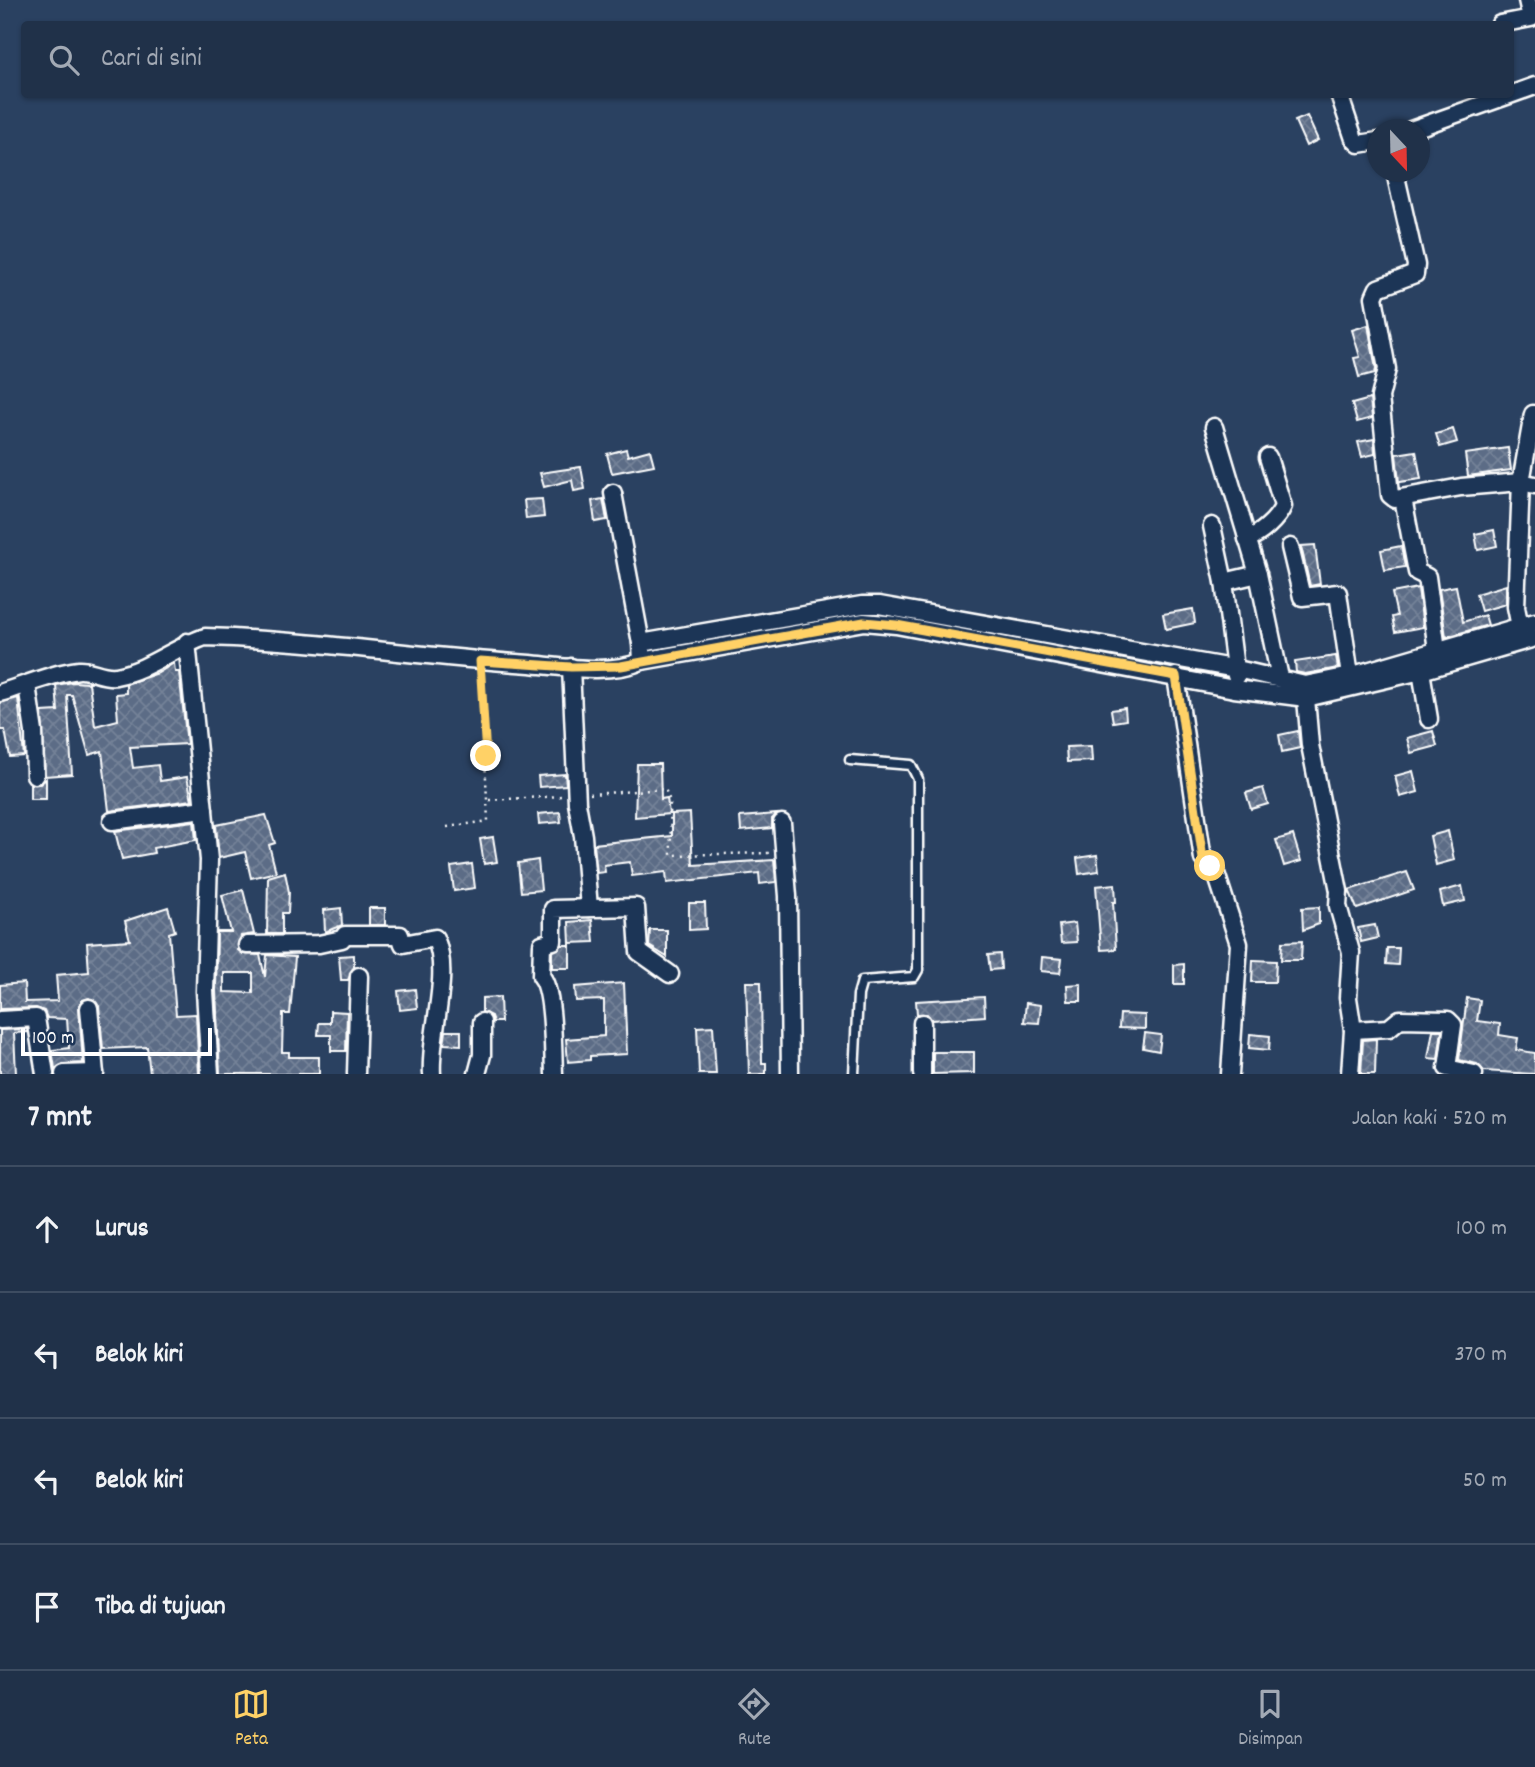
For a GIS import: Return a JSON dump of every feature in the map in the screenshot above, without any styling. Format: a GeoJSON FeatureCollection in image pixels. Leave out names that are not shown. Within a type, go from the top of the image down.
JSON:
{"type":"FeatureCollection","features":[{"type":"Feature","properties":{"kind":"street"},"geometry":{"type":"LineString","coordinates":[[1514,21],[1531,18],[1527,0]]}},
{"type":"Feature","properties":{"kind":"street"},"geometry":{"type":"LineString","coordinates":[[1514,93],[1535,86]]}},
{"type":"Feature","properties":{"kind":"street"},"geometry":{"type":"LineString","coordinates":[[1340,98],[1354,139],[1359,144],[1367,143]]}},
{"type":"Feature","properties":{"kind":"street"},"geometry":{"type":"LineString","coordinates":[[1430,123],[1501,98]]}},
{"type":"Feature","properties":{"kind":"street"},"geometry":{"type":"LineString","coordinates":[[1397,182],[1411,239],[1415,274],[1378,288],[1374,297],[1387,369],[1380,397],[1390,495],[1395,499],[1461,487],[1528,484]]}},
{"type":"Feature","properties":{"kind":"street"},"geometry":{"type":"LineString","coordinates":[[641,643],[823,609],[879,605],[1237,668],[1280,678],[1306,691],[1527,624],[1516,607],[1533,414]]}},
{"type":"Feature","properties":{"kind":"street"},"geometry":{"type":"LineString","coordinates":[[1214,427],[1258,574],[1280,678]]}},
{"type":"Feature","properties":{"kind":"street"},"geometry":{"type":"LineString","coordinates":[[1247,539],[1257,536],[1280,513],[1283,506],[1268,457]]}},
{"type":"Feature","properties":{"kind":"street"},"geometry":{"type":"LineString","coordinates":[[613,493],[642,661]]}},
{"type":"Feature","properties":{"kind":"street"},"geometry":{"type":"LineString","coordinates":[[1403,498],[1417,572],[1427,577],[1437,650]]}},
{"type":"Feature","properties":{"kind":"street"},"geometry":{"type":"LineString","coordinates":[[1212,526],[1224,582],[1237,668],[1234,689]]}},
{"type":"Feature","properties":{"kind":"street"},"geometry":{"type":"LineString","coordinates":[[1290,547],[1302,597],[1338,593],[1350,676]]}},
{"type":"Feature","properties":{"kind":"street"},"geometry":{"type":"LineString","coordinates":[[1224,582],[1258,574]]}},
{"type":"Feature","properties":{"kind":"street"},"geometry":{"type":"LineString","coordinates":[[0,693],[78,670],[106,677],[118,676],[159,660],[187,642],[205,637],[480,661],[606,667],[864,622],[896,625],[1234,689],[1306,691],[1421,671],[1535,638]]}},
{"type":"Feature","properties":{"kind":"street"},"geometry":{"type":"LineString","coordinates":[[187,642],[208,860],[205,1004],[210,1074]]}},
{"type":"Feature","properties":{"kind":"street"},"geometry":{"type":"LineString","coordinates":[[571,667],[577,795],[589,908]]}},
{"type":"Feature","properties":{"kind":"street"},"geometry":{"type":"LineString","coordinates":[[1421,671],[1429,719]]}},
{"type":"Feature","properties":{"kind":"street"},"geometry":{"type":"LineString","coordinates":[[1176,676],[1203,859],[1215,870],[1238,944],[1230,1074]]}},
{"type":"Feature","properties":{"kind":"street"},"geometry":{"type":"LineString","coordinates":[[27,685],[34,732],[35,775]]}},
{"type":"Feature","properties":{"kind":"street"},"geometry":{"type":"LineString","coordinates":[[1306,691],[1310,745],[1339,891],[1338,906],[1351,952],[1348,998],[1353,1030],[1350,1074]]}},
{"type":"Feature","properties":{"kind":"street"},"geometry":{"type":"LineString","coordinates":[[113,821],[204,809]]}},
{"type":"Feature","properties":{"kind":"street"},"geometry":{"type":"LineString","coordinates":[[782,823],[790,1074]]}},
{"type":"Feature","properties":{"kind":"street"},"geometry":{"type":"LineString","coordinates":[[554,1074],[550,1007],[546,982],[541,976],[542,944],[553,941],[553,909],[636,906],[639,952],[670,974]]}},
{"type":"Feature","properties":{"kind":"street"},"geometry":{"type":"LineString","coordinates":[[247,945],[319,944],[342,939],[345,935],[400,935],[403,944],[435,938],[443,955],[431,1047],[432,1074]]}},
{"type":"Feature","properties":{"kind":"street"},"geometry":{"type":"LineString","coordinates":[[356,1074],[359,976]]}},
{"type":"Feature","properties":{"kind":"street"},"geometry":{"type":"LineString","coordinates":[[64,1074],[95,1073],[89,1007]]}},
{"type":"Feature","properties":{"kind":"street"},"geometry":{"type":"LineString","coordinates":[[0,1020],[36,1018],[45,1074]]}},
{"type":"Feature","properties":{"kind":"street"},"geometry":{"type":"LineString","coordinates":[[1353,1030],[1389,1028],[1400,1019],[1448,1020],[1453,1025],[1447,1068],[1474,1074]]}},
{"type":"Feature","properties":{"kind":"street"},"geometry":{"type":"LineString","coordinates":[[477,1074],[482,1055],[482,1022]]}},
{"type":"Feature","properties":{"kind":"street"},"geometry":{"type":"LineString","coordinates":[[922,1023],[922,1074]]}},
{"type":"Feature","properties":{"kind":"lane"},"geometry":{"type":"LineString","coordinates":[[850,760],[911,765],[918,779],[918,970],[914,977],[862,981],[858,995],[854,1074]]}},
{"type":"Feature","properties":{"kind":"path"},"geometry":{"type":"LineString","coordinates":[[447,827],[488,821],[480,661]]}},
{"type":"Feature","properties":{"kind":"path"},"geometry":{"type":"LineString","coordinates":[[489,800],[666,789],[670,801],[671,855],[785,852]]}},
{"type":"Feature","properties":{"kind":"building"},"geometry":{"type":"Polygon","coordinates":[[[1307,116],[1318,140],[1306,146],[1295,121],[1307,116]]]}},
{"type":"Feature","properties":{"kind":"building"},"geometry":{"type":"Polygon","coordinates":[[[1368,325],[1376,369],[1375,373],[1359,377],[1354,358],[1360,357],[1352,330],[1368,325]]]}},
{"type":"Feature","properties":{"kind":"building"},"geometry":{"type":"Polygon","coordinates":[[[1370,399],[1372,418],[1357,422],[1352,404],[1370,399]]]}},
{"type":"Feature","properties":{"kind":"building"},"geometry":{"type":"Polygon","coordinates":[[[1453,429],[1457,442],[1440,447],[1436,434],[1453,429]]]}},
{"type":"Feature","properties":{"kind":"building"},"geometry":{"type":"Polygon","coordinates":[[[1374,439],[1375,454],[1362,457],[1358,442],[1374,439]]]}},
{"type":"Feature","properties":{"kind":"building"},"geometry":{"type":"Polygon","coordinates":[[[1508,448],[1511,470],[1468,476],[1465,454],[1508,448]]]}},
{"type":"Feature","properties":{"kind":"building"},"geometry":{"type":"Polygon","coordinates":[[[626,449],[628,456],[650,450],[654,465],[612,473],[607,454],[626,449]]]}},
{"type":"Feature","properties":{"kind":"building"},"geometry":{"type":"Polygon","coordinates":[[[1416,451],[1421,479],[1399,482],[1396,454],[1416,451]]]}},
{"type":"Feature","properties":{"kind":"building"},"geometry":{"type":"Polygon","coordinates":[[[581,467],[585,489],[574,491],[572,480],[544,487],[540,473],[581,467]]]}},
{"type":"Feature","properties":{"kind":"building"},"geometry":{"type":"Polygon","coordinates":[[[542,499],[544,517],[526,519],[524,500],[542,499]]]}},
{"type":"Feature","properties":{"kind":"building"},"geometry":{"type":"Polygon","coordinates":[[[603,499],[607,520],[595,522],[592,501],[603,499]]]}},
{"type":"Feature","properties":{"kind":"building"},"geometry":{"type":"Polygon","coordinates":[[[1494,530],[1497,546],[1478,550],[1475,534],[1494,530]]]}},
{"type":"Feature","properties":{"kind":"building"},"geometry":{"type":"Polygon","coordinates":[[[1315,545],[1320,584],[1310,586],[1301,546],[1315,545]]]}},
{"type":"Feature","properties":{"kind":"building"},"geometry":{"type":"Polygon","coordinates":[[[1401,546],[1405,567],[1385,570],[1381,550],[1401,546]]]}},
{"type":"Feature","properties":{"kind":"building"},"geometry":{"type":"Polygon","coordinates":[[[1506,585],[1506,604],[1481,611],[1476,594],[1506,585]]]}},
{"type":"Feature","properties":{"kind":"building"},"geometry":{"type":"Polygon","coordinates":[[[1456,586],[1463,622],[1485,615],[1488,625],[1446,637],[1439,589],[1456,586]]]}},
{"type":"Feature","properties":{"kind":"building"},"geometry":{"type":"Polygon","coordinates":[[[1418,588],[1423,627],[1395,632],[1392,617],[1397,616],[1392,593],[1418,588]]]}},
{"type":"Feature","properties":{"kind":"building"},"geometry":{"type":"Polygon","coordinates":[[[1193,609],[1195,623],[1166,629],[1163,614],[1193,609]]]}},
{"type":"Feature","properties":{"kind":"building"},"geometry":{"type":"Polygon","coordinates":[[[1336,656],[1338,668],[1305,674],[1296,672],[1295,662],[1336,656]]]}},
{"type":"Feature","properties":{"kind":"building"},"geometry":{"type":"Polygon","coordinates":[[[174,663],[175,672],[179,672],[187,744],[130,747],[133,768],[158,765],[160,781],[187,777],[192,800],[109,811],[102,751],[89,755],[72,695],[67,695],[72,774],[45,776],[42,712],[58,711],[56,685],[89,683],[95,726],[118,720],[116,694],[126,693],[126,684],[158,673],[174,663]]]}},
{"type":"Feature","properties":{"kind":"building"},"geometry":{"type":"Polygon","coordinates":[[[18,698],[24,756],[10,757],[5,730],[0,730],[0,703],[18,698]]]}},
{"type":"Feature","properties":{"kind":"building"},"geometry":{"type":"Polygon","coordinates":[[[1125,708],[1126,720],[1113,722],[1111,710],[1125,708]]]}},
{"type":"Feature","properties":{"kind":"building"},"geometry":{"type":"Polygon","coordinates":[[[1298,731],[1300,748],[1282,752],[1279,735],[1298,731]]]}},
{"type":"Feature","properties":{"kind":"building"},"geometry":{"type":"Polygon","coordinates":[[[1433,731],[1437,746],[1411,753],[1407,738],[1433,731]]]}},
{"type":"Feature","properties":{"kind":"building"},"geometry":{"type":"Polygon","coordinates":[[[1091,746],[1092,761],[1067,762],[1066,747],[1091,746]]]}},
{"type":"Feature","properties":{"kind":"building"},"geometry":{"type":"Polygon","coordinates":[[[637,764],[660,764],[661,799],[667,798],[669,814],[635,817],[637,764]]]}},
{"type":"Feature","properties":{"kind":"building"},"geometry":{"type":"Polygon","coordinates":[[[1413,771],[1418,792],[1400,797],[1395,776],[1413,771]]]}},
{"type":"Feature","properties":{"kind":"building"},"geometry":{"type":"Polygon","coordinates":[[[565,774],[566,785],[539,787],[538,776],[565,774]]]}},
{"type":"Feature","properties":{"kind":"building"},"geometry":{"type":"Polygon","coordinates":[[[46,779],[46,799],[30,799],[30,784],[40,784],[46,779]]]}},
{"type":"Feature","properties":{"kind":"building"},"geometry":{"type":"Polygon","coordinates":[[[1263,788],[1268,804],[1251,809],[1246,793],[1263,788]]]}},
{"type":"Feature","properties":{"kind":"building"},"geometry":{"type":"Polygon","coordinates":[[[560,812],[561,822],[539,824],[538,814],[560,812]]]}},
{"type":"Feature","properties":{"kind":"building"},"geometry":{"type":"Polygon","coordinates":[[[690,813],[693,865],[774,860],[776,882],[760,884],[759,873],[667,883],[666,872],[632,876],[630,862],[604,865],[605,872],[597,873],[594,844],[672,836],[672,814],[690,813]]]}},
{"type":"Feature","properties":{"kind":"building"},"geometry":{"type":"Polygon","coordinates":[[[777,814],[772,819],[772,828],[741,831],[740,817],[777,814]]]}},
{"type":"Feature","properties":{"kind":"building"},"geometry":{"type":"Polygon","coordinates":[[[266,815],[275,843],[269,845],[276,872],[251,878],[245,852],[219,858],[216,825],[266,815]]]}},
{"type":"Feature","properties":{"kind":"building"},"geometry":{"type":"Polygon","coordinates":[[[194,821],[196,840],[153,848],[154,853],[122,859],[115,831],[194,821]]]}},
{"type":"Feature","properties":{"kind":"building"},"geometry":{"type":"Polygon","coordinates":[[[1448,831],[1454,860],[1436,865],[1430,836],[1448,831]]]}},
{"type":"Feature","properties":{"kind":"building"},"geometry":{"type":"Polygon","coordinates":[[[1293,835],[1301,861],[1284,866],[1276,840],[1293,835]]]}},
{"type":"Feature","properties":{"kind":"building"},"geometry":{"type":"Polygon","coordinates":[[[493,837],[497,862],[484,864],[480,839],[493,837]]]}},
{"type":"Feature","properties":{"kind":"building"},"geometry":{"type":"Polygon","coordinates":[[[1097,855],[1099,871],[1079,874],[1077,858],[1097,855]]]}},
{"type":"Feature","properties":{"kind":"building"},"geometry":{"type":"Polygon","coordinates":[[[538,860],[541,890],[521,892],[518,863],[538,860]]]}},
{"type":"Feature","properties":{"kind":"building"},"geometry":{"type":"Polygon","coordinates":[[[472,864],[475,888],[454,891],[451,867],[472,864]]]}},
{"type":"Feature","properties":{"kind":"building"},"geometry":{"type":"Polygon","coordinates":[[[285,872],[289,892],[288,913],[282,913],[282,934],[267,934],[268,877],[285,872]]]}},
{"type":"Feature","properties":{"kind":"building"},"geometry":{"type":"Polygon","coordinates":[[[1407,872],[1414,890],[1357,909],[1349,890],[1407,872]]]}},
{"type":"Feature","properties":{"kind":"building"},"geometry":{"type":"Polygon","coordinates":[[[1115,884],[1116,902],[1113,902],[1116,949],[1101,950],[1096,886],[1115,884]]]}},
{"type":"Feature","properties":{"kind":"building"},"geometry":{"type":"Polygon","coordinates":[[[1462,886],[1465,901],[1443,906],[1440,892],[1462,886]]]}},
{"type":"Feature","properties":{"kind":"building"},"geometry":{"type":"Polygon","coordinates":[[[243,890],[254,934],[241,936],[238,950],[243,954],[260,955],[265,977],[267,955],[295,957],[290,1014],[283,1014],[282,1052],[289,1052],[289,1057],[319,1057],[319,1074],[220,1074],[216,991],[217,932],[231,932],[222,895],[243,890]],[[224,973],[224,992],[253,993],[253,973],[224,973]]]}},
{"type":"Feature","properties":{"kind":"building"},"geometry":{"type":"Polygon","coordinates":[[[689,903],[705,903],[706,929],[689,930],[689,903]]]}},
{"type":"Feature","properties":{"kind":"building"},"geometry":{"type":"Polygon","coordinates":[[[168,907],[175,931],[169,933],[176,1015],[196,1014],[199,1074],[150,1074],[147,1047],[103,1049],[99,1006],[89,998],[82,1000],[79,1008],[83,1063],[63,1064],[55,1069],[52,1050],[69,1048],[67,1019],[47,1018],[44,1011],[36,1008],[0,1009],[0,985],[24,983],[25,1002],[58,1001],[56,975],[89,972],[87,943],[130,940],[125,921],[168,907]]]}},
{"type":"Feature","properties":{"kind":"building"},"geometry":{"type":"Polygon","coordinates":[[[1319,907],[1319,924],[1303,930],[1302,908],[1319,907]]]}},
{"type":"Feature","properties":{"kind":"building"},"geometry":{"type":"Polygon","coordinates":[[[341,908],[342,925],[325,932],[324,910],[341,908]]]}},
{"type":"Feature","properties":{"kind":"building"},"geometry":{"type":"Polygon","coordinates":[[[369,908],[385,908],[385,925],[369,925],[369,908]]]}},
{"type":"Feature","properties":{"kind":"building"},"geometry":{"type":"Polygon","coordinates":[[[592,920],[594,942],[570,943],[569,922],[592,920]]]}},
{"type":"Feature","properties":{"kind":"building"},"geometry":{"type":"Polygon","coordinates":[[[1075,923],[1077,942],[1061,943],[1059,925],[1075,923]]]}},
{"type":"Feature","properties":{"kind":"building"},"geometry":{"type":"Polygon","coordinates":[[[1375,925],[1378,938],[1361,942],[1358,928],[1375,925]]]}},
{"type":"Feature","properties":{"kind":"building"},"geometry":{"type":"Polygon","coordinates":[[[650,930],[667,930],[667,957],[649,946],[650,930]]]}},
{"type":"Feature","properties":{"kind":"building"},"geometry":{"type":"Polygon","coordinates":[[[1302,941],[1301,960],[1281,960],[1282,942],[1302,941]]]}},
{"type":"Feature","properties":{"kind":"building"},"geometry":{"type":"Polygon","coordinates":[[[562,945],[570,945],[570,968],[552,968],[552,952],[562,945]]]}},
{"type":"Feature","properties":{"kind":"building"},"geometry":{"type":"Polygon","coordinates":[[[1387,948],[1399,948],[1398,965],[1386,964],[1387,948]]]}},
{"type":"Feature","properties":{"kind":"building"},"geometry":{"type":"Polygon","coordinates":[[[1000,954],[1001,969],[990,970],[988,955],[1000,954]]]}},
{"type":"Feature","properties":{"kind":"building"},"geometry":{"type":"Polygon","coordinates":[[[354,955],[354,967],[348,980],[341,980],[339,956],[354,955]]]}},
{"type":"Feature","properties":{"kind":"building"},"geometry":{"type":"Polygon","coordinates":[[[1042,957],[1062,959],[1060,973],[1041,971],[1042,957]]]}},
{"type":"Feature","properties":{"kind":"building"},"geometry":{"type":"Polygon","coordinates":[[[1253,960],[1276,961],[1275,982],[1252,982],[1253,960]]]}},
{"type":"Feature","properties":{"kind":"building"},"geometry":{"type":"Polygon","coordinates":[[[1184,964],[1184,984],[1174,984],[1174,965],[1184,964]]]}},
{"type":"Feature","properties":{"kind":"building"},"geometry":{"type":"Polygon","coordinates":[[[746,982],[761,982],[762,1063],[766,1063],[766,1074],[749,1074],[746,982]]]}},
{"type":"Feature","properties":{"kind":"building"},"geometry":{"type":"Polygon","coordinates":[[[624,983],[627,1054],[590,1056],[590,1060],[568,1062],[566,1039],[604,1036],[604,1000],[576,1001],[575,987],[624,983]]]}},
{"type":"Feature","properties":{"kind":"building"},"geometry":{"type":"Polygon","coordinates":[[[1081,984],[1081,1001],[1068,1001],[1067,985],[1081,984]]]}},
{"type":"Feature","properties":{"kind":"building"},"geometry":{"type":"Polygon","coordinates":[[[415,989],[417,1008],[400,1010],[398,991],[415,989]]]}},
{"type":"Feature","properties":{"kind":"building"},"geometry":{"type":"Polygon","coordinates":[[[500,997],[501,1022],[493,1022],[491,1016],[482,1012],[482,998],[500,997]]]}},
{"type":"Feature","properties":{"kind":"building"},"geometry":{"type":"Polygon","coordinates":[[[984,997],[985,1016],[932,1020],[927,1014],[917,1014],[916,1001],[984,997]]]}},
{"type":"Feature","properties":{"kind":"building"},"geometry":{"type":"Polygon","coordinates":[[[1467,998],[1480,1000],[1477,1021],[1500,1024],[1499,1035],[1518,1038],[1516,1050],[1535,1053],[1535,1074],[1484,1071],[1477,1064],[1459,1060],[1467,998]]]}},
{"type":"Feature","properties":{"kind":"building"},"geometry":{"type":"Polygon","coordinates":[[[1026,1003],[1041,1005],[1039,1023],[1024,1022],[1026,1003]]]}},
{"type":"Feature","properties":{"kind":"building"},"geometry":{"type":"Polygon","coordinates":[[[330,1011],[347,1012],[346,1051],[331,1051],[331,1035],[318,1035],[319,1023],[330,1023],[330,1011]]]}},
{"type":"Feature","properties":{"kind":"building"},"geometry":{"type":"Polygon","coordinates":[[[1120,1014],[1145,1015],[1145,1029],[1119,1028],[1120,1014]]]}},
{"type":"Feature","properties":{"kind":"building"},"geometry":{"type":"Polygon","coordinates":[[[713,1026],[716,1074],[699,1074],[697,1027],[713,1026]]]}},
{"type":"Feature","properties":{"kind":"building"},"geometry":{"type":"Polygon","coordinates":[[[27,1029],[28,1032],[14,1033],[16,1074],[0,1074],[0,1030],[27,1029]]]}},
{"type":"Feature","properties":{"kind":"building"},"geometry":{"type":"Polygon","coordinates":[[[1433,1030],[1442,1030],[1438,1059],[1428,1058],[1433,1030]]]}},
{"type":"Feature","properties":{"kind":"building"},"geometry":{"type":"Polygon","coordinates":[[[446,1031],[461,1031],[461,1045],[444,1044],[446,1031]]]}},
{"type":"Feature","properties":{"kind":"building"},"geometry":{"type":"Polygon","coordinates":[[[1145,1033],[1161,1035],[1159,1051],[1143,1048],[1145,1033]]]}},
{"type":"Feature","properties":{"kind":"building"},"geometry":{"type":"Polygon","coordinates":[[[1250,1034],[1270,1036],[1269,1050],[1249,1048],[1250,1034]]]}},
{"type":"Feature","properties":{"kind":"building"},"geometry":{"type":"Polygon","coordinates":[[[1376,1039],[1375,1074],[1361,1074],[1363,1040],[1376,1039]]]}},
{"type":"Feature","properties":{"kind":"building"},"geometry":{"type":"Polygon","coordinates":[[[933,1052],[974,1052],[974,1073],[933,1074],[933,1052]]]}},
{"type":"Feature","properties":{"kind":"route"},"geometry":{"type":"LineString","coordinates":[[486,756],[480,661],[606,667],[639,663],[794,632],[864,622],[896,625],[1176,676],[1203,859],[1210,866]]}}]}
